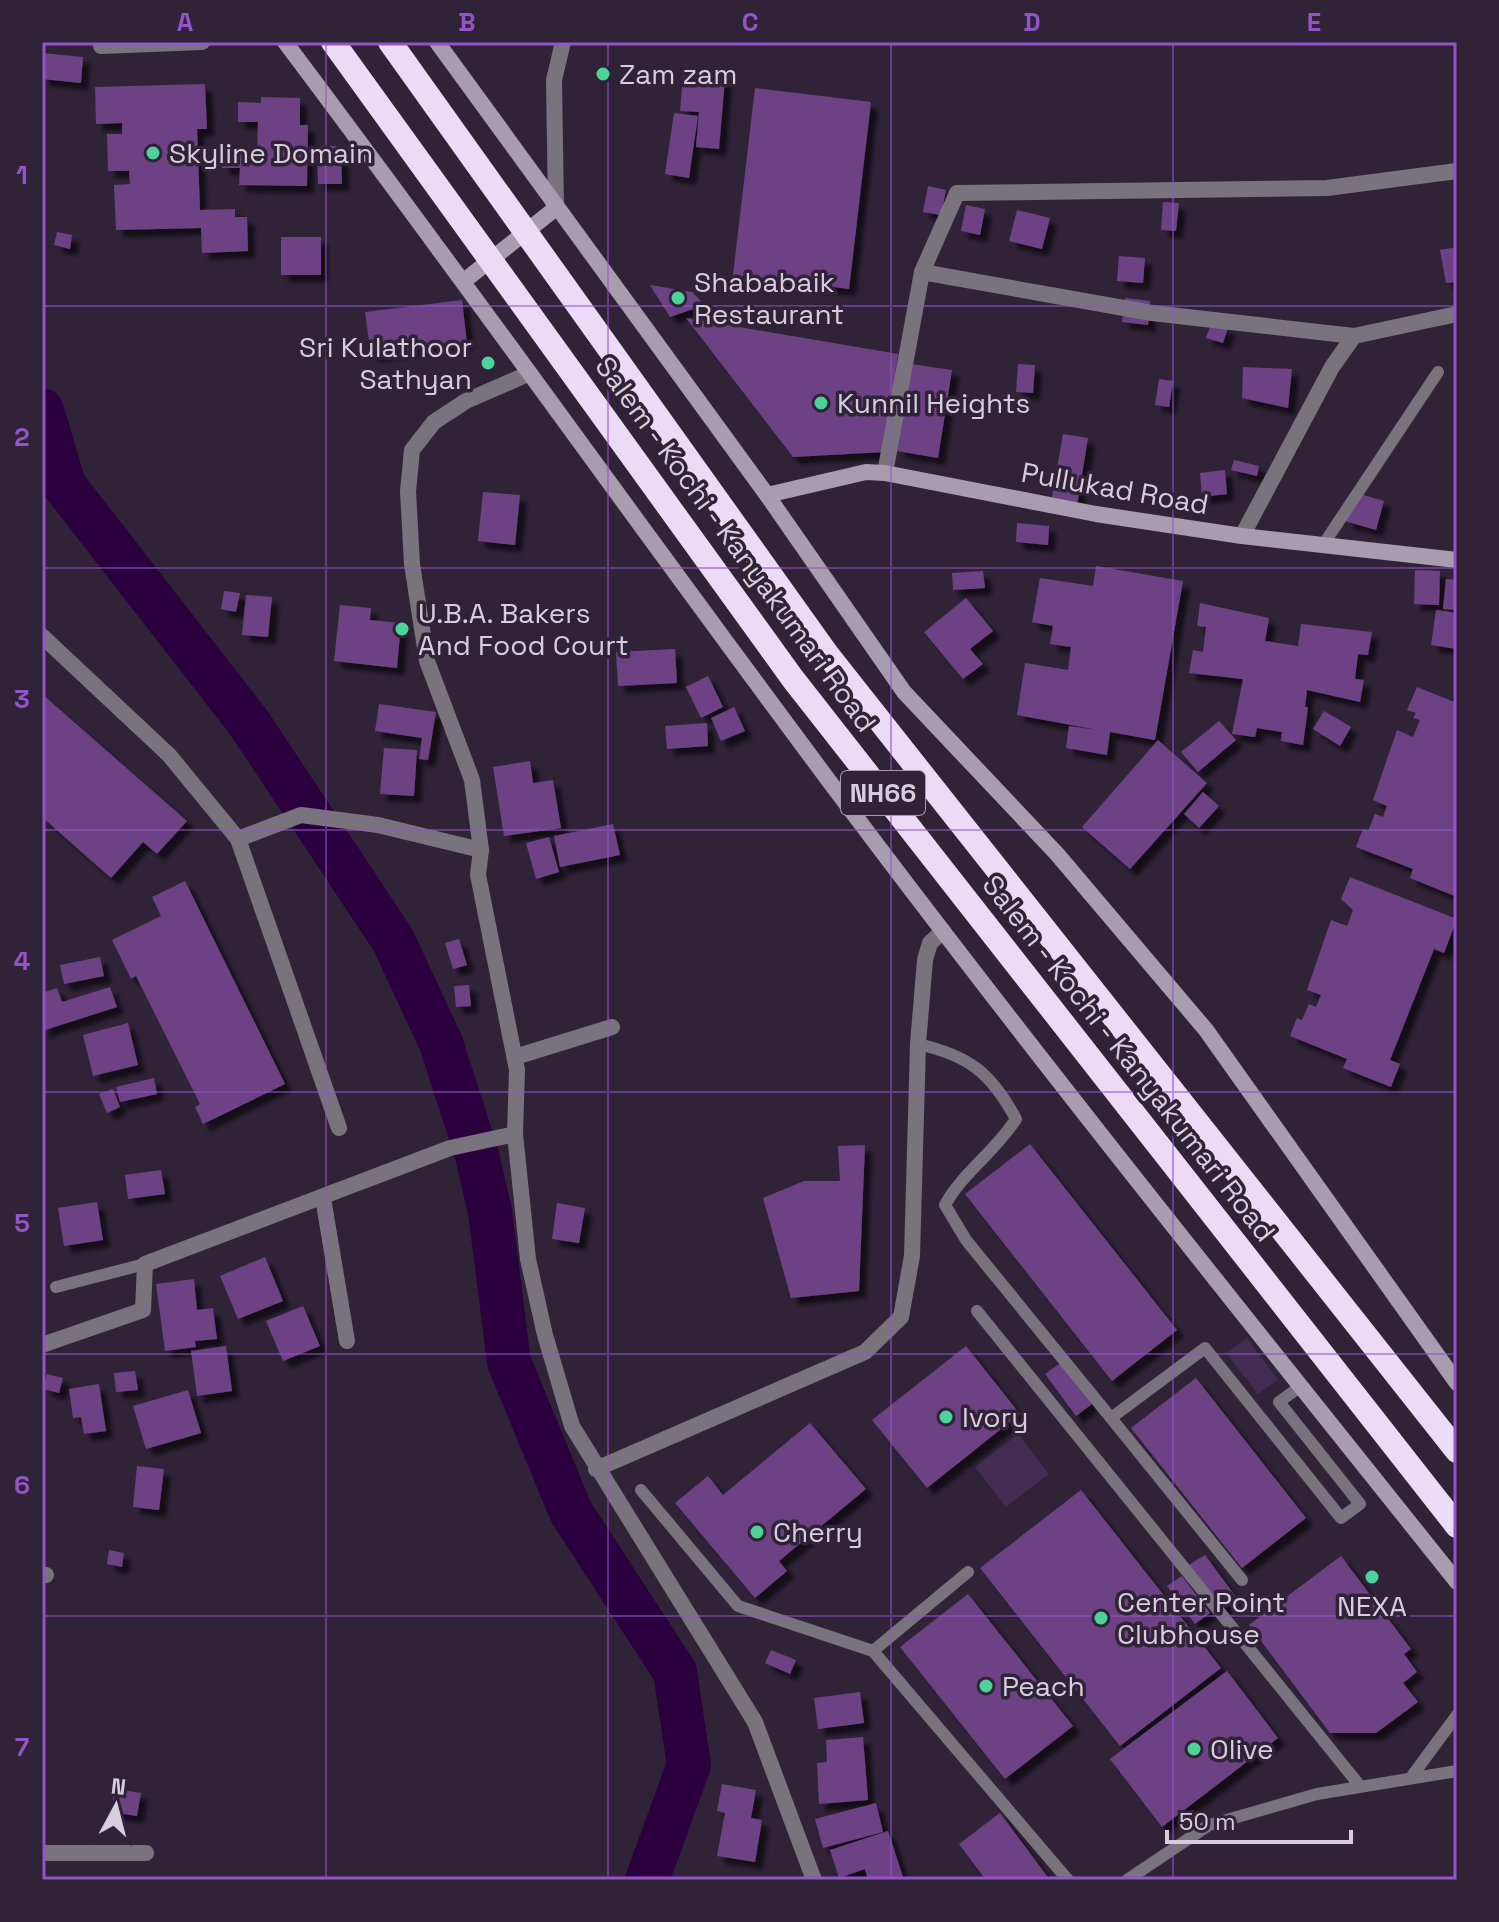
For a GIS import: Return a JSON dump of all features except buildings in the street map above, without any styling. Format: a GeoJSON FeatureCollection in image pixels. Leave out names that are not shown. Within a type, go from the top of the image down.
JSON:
{"type":"FeatureCollection","features":[{"type":"Feature","properties":{"kind":"highway","name":"Salem - Kochi - Kanyakumari Road"},"geometry":{"type":"LineString","coordinates":[[333,42],[793,679],[1457,1526]]}},
{"type":"Feature","properties":{"kind":"highway","name":"Salem - Kochi - Kanyakumari Road"},"geometry":{"type":"LineString","coordinates":[[390,42],[827,654],[1457,1451]]}},
{"type":"Feature","properties":{"kind":"street"},"geometry":{"type":"LineString","coordinates":[[101,46],[202,42]]}},
{"type":"Feature","properties":{"kind":"street"},"geometry":{"type":"LineString","coordinates":[[285,42],[943,931],[1457,1582]]}},
{"type":"Feature","properties":{"kind":"street"},"geometry":{"type":"LineString","coordinates":[[437,42],[767,495],[904,692],[1057,854],[1206,1030],[1457,1383]]}},
{"type":"Feature","properties":{"kind":"street"},"geometry":{"type":"LineString","coordinates":[[556,208],[554,80],[563,42]]}},
{"type":"Feature","properties":{"kind":"street"},"geometry":{"type":"LineString","coordinates":[[885,473],[922,272],[957,193],[1327,188],[1457,171]]}},
{"type":"Feature","properties":{"kind":"street"},"geometry":{"type":"LineString","coordinates":[[464,281],[556,208]]}},
{"type":"Feature","properties":{"kind":"street"},"geometry":{"type":"LineString","coordinates":[[922,272],[1152,313],[1354,336],[1457,314]]}},
{"type":"Feature","properties":{"kind":"street"},"geometry":{"type":"LineString","coordinates":[[1242,536],[1332,367],[1354,336]]}},
{"type":"Feature","properties":{"kind":"street"},"geometry":{"type":"LineString","coordinates":[[528,374],[466,401],[434,422],[412,450],[408,491],[412,564],[427,661],[472,780],[481,850],[478,875],[515,1057],[515,1134],[528,1259],[545,1335],[572,1426],[755,1722],[814,1880]]}},
{"type":"Feature","properties":{"kind":"street","name":"Pullukad Road"},"geometry":{"type":"LineString","coordinates":[[767,495],[866,472],[885,473],[1096,514],[1242,536],[1457,560]]}},
{"type":"Feature","properties":{"kind":"street"},"geometry":{"type":"LineString","coordinates":[[42,636],[169,755],[238,839],[339,1128]]}},
{"type":"Feature","properties":{"kind":"street"},"geometry":{"type":"LineString","coordinates":[[238,839],[301,815],[339,817],[481,850]]}},
{"type":"Feature","properties":{"kind":"street"},"geometry":{"type":"LineString","coordinates":[[596,1469],[865,1352],[901,1317],[912,1256],[918,1044],[925,960],[930,943],[943,931]]}},
{"type":"Feature","properties":{"kind":"street"},"geometry":{"type":"LineString","coordinates":[[515,1057],[612,1027]]}},
{"type":"Feature","properties":{"kind":"street"},"geometry":{"type":"LineString","coordinates":[[42,1345],[143,1310],[145,1264],[450,1148],[515,1134]]}},
{"type":"Feature","properties":{"kind":"street"},"geometry":{"type":"LineString","coordinates":[[323,1198],[347,1341]]}},
{"type":"Feature","properties":{"kind":"street"},"geometry":{"type":"LineString","coordinates":[[42,1853],[146,1853]]}},
{"type":"Feature","properties":{"kind":"lane"},"geometry":{"type":"LineString","coordinates":[[1323,545],[1438,372]]}},
{"type":"Feature","properties":{"kind":"lane"},"geometry":{"type":"LineString","coordinates":[[918,1044],[937,1048],[984,1071],[1016,1119],[1006,1136],[956,1185],[945,1205],[966,1240],[1242,1580]]}},
{"type":"Feature","properties":{"kind":"lane"},"geometry":{"type":"LineString","coordinates":[[56,1287],[145,1264]]}},
{"type":"Feature","properties":{"kind":"lane"},"geometry":{"type":"LineString","coordinates":[[977,1311],[1360,1786]]}},
{"type":"Feature","properties":{"kind":"lane"},"geometry":{"type":"LineString","coordinates":[[1111,1418],[1205,1348],[1341,1518],[1360,1504],[1279,1402],[1301,1386]]}},
{"type":"Feature","properties":{"kind":"lane"},"geometry":{"type":"LineString","coordinates":[[641,1490],[738,1606],[873,1651],[1068,1880]]}},
{"type":"Feature","properties":{"kind":"lane"},"geometry":{"type":"LineString","coordinates":[[873,1651],[968,1572]]}},
{"type":"Feature","properties":{"kind":"lane"},"geometry":{"type":"LineString","coordinates":[[1412,1776],[1457,1715]]}},
{"type":"Feature","properties":{"kind":"lane"},"geometry":{"type":"LineString","coordinates":[[1127,1880],[1209,1825],[1360,1786],[1457,1771]]}},
{"type":"Feature","properties":{"kind":"shaded area"},"geometry":{"type":"Polygon","coordinates":[[[1247,1338],[1278,1380],[1258,1394],[1226,1353],[1247,1338]]]}},
{"type":"Feature","properties":{"kind":"shaded area"},"geometry":{"type":"Polygon","coordinates":[[[1018,1434],[1049,1474],[1006,1507],[975,1467],[1018,1434]]]}},
{"type":"Feature","properties":{"kind":"waterway"},"geometry":{"type":"LineString","coordinates":[[42,410],[64,485],[249,723],[393,940],[441,1043],[477,1155],[490,1212],[509,1362],[571,1512],[675,1672],[689,1765],[647,1880]]}},
{"type":"Feature","properties":{"kind":"place","name":"Zam zam"},"geometry":{"type":"Point","coordinates":[603,74]}},
{"type":"Feature","properties":{"kind":"place","name":"Skyline Domain"},"geometry":{"type":"Point","coordinates":[153,153]}},
{"type":"Feature","properties":{"kind":"place","name":"Shababaik Restaurant"},"geometry":{"type":"Point","coordinates":[678,298]}},
{"type":"Feature","properties":{"kind":"place","name":"Sri Kulathoor Sathyan"},"geometry":{"type":"Point","coordinates":[488,363]}},
{"type":"Feature","properties":{"kind":"place","name":"Kunnil Heights"},"geometry":{"type":"Point","coordinates":[821,403]}},
{"type":"Feature","properties":{"kind":"place","name":"U.B.A. Bakers And Food Court"},"geometry":{"type":"Point","coordinates":[402,629]}},
{"type":"Feature","properties":{"kind":"place","name":"Ivory"},"geometry":{"type":"Point","coordinates":[946,1417]}},
{"type":"Feature","properties":{"kind":"place","name":"Cherry"},"geometry":{"type":"Point","coordinates":[757,1532]}},
{"type":"Feature","properties":{"kind":"place","name":"NEXA"},"geometry":{"type":"Point","coordinates":[1372,1577]}},
{"type":"Feature","properties":{"kind":"place","name":"Center Point Clubhouse"},"geometry":{"type":"Point","coordinates":[1101,1618]}},
{"type":"Feature","properties":{"kind":"place","name":"Peach"},"geometry":{"type":"Point","coordinates":[986,1686]}},
{"type":"Feature","properties":{"kind":"place","name":"Olive"},"geometry":{"type":"Point","coordinates":[1194,1749]}}]}
